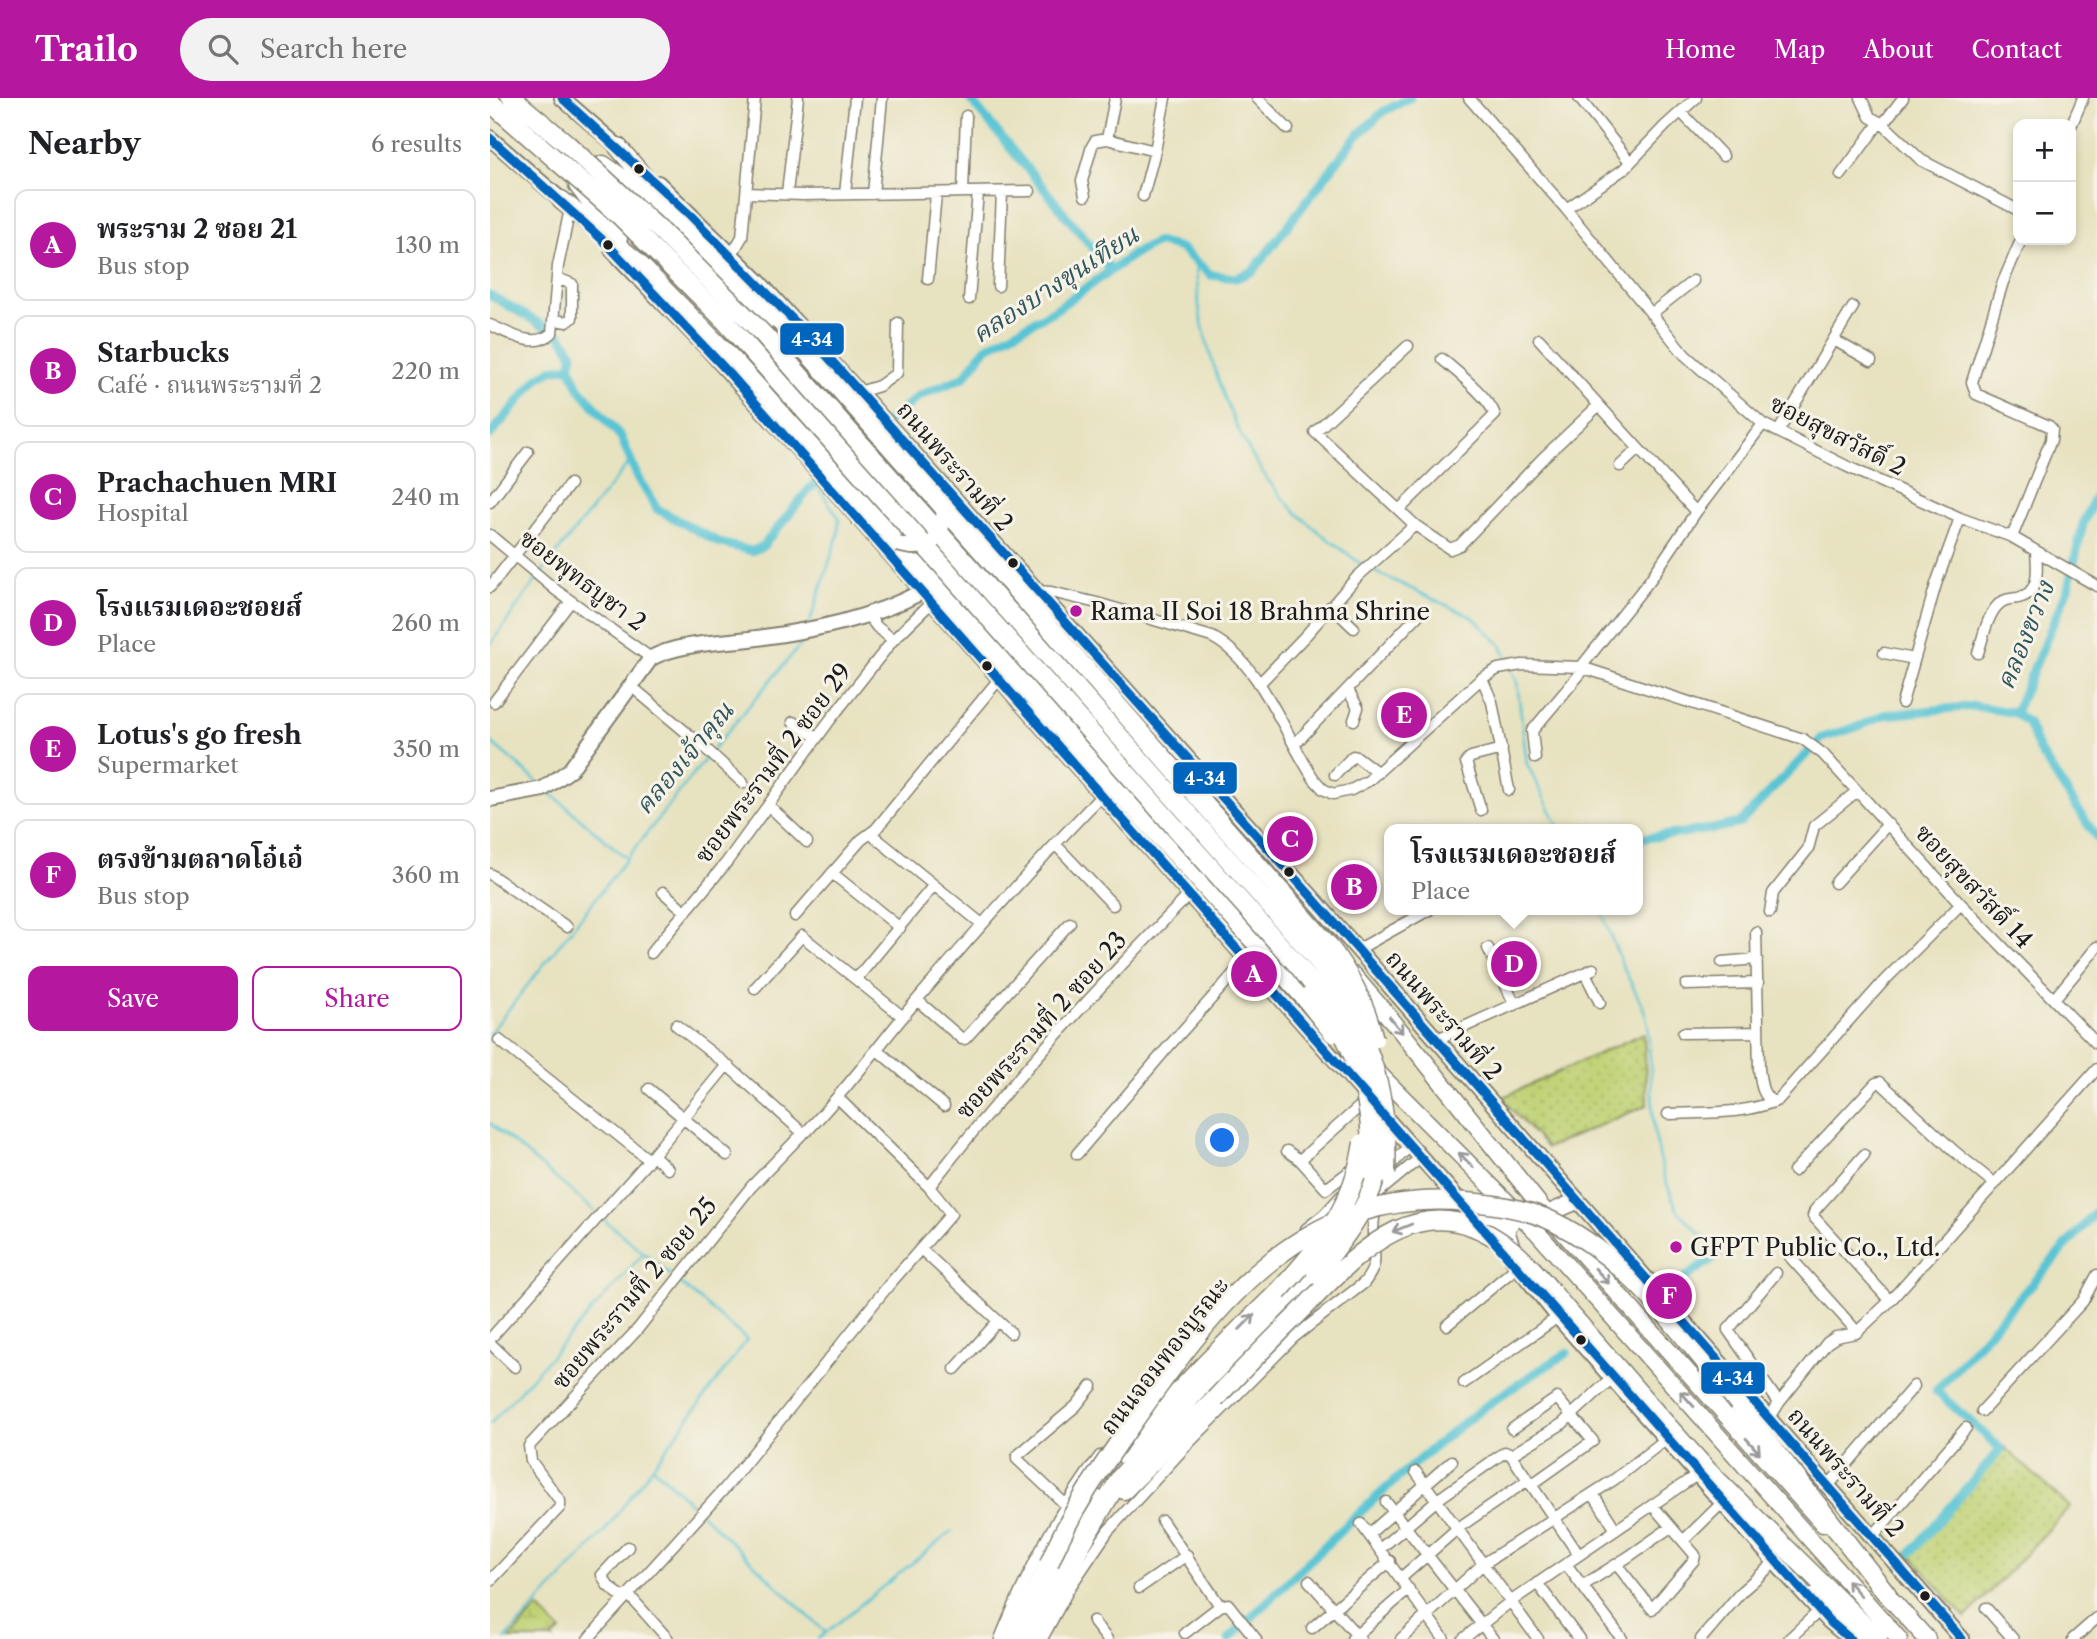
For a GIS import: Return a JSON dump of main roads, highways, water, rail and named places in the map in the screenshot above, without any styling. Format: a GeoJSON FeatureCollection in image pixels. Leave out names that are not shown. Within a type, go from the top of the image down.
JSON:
{"type":"FeatureCollection","features":[{"type":"Feature","properties":{"kind":"highway"},"geometry":{"type":"LineString","coordinates":[[512,98],[634,205],[747,317],[1298,937],[1339,990],[1358,1024],[1372,1059],[1373,1105],[1374,1169],[1387,1133],[1373,1105],[1349,1060],[1312,1006],[733,360],[635,260],[566,204]]}},
{"type":"Feature","properties":{"kind":"highway"},"geometry":{"type":"LineString","coordinates":[[490,102],[620,216],[726,322],[1284,949],[1315,987],[1345,1034],[1373,1105]]}},
{"type":"Feature","properties":{"kind":"highway"},"geometry":{"type":"LineString","coordinates":[[618,147],[679,218],[779,320],[1315,929],[1339,960],[1366,1012],[1376,1049],[1373,1105]]}},
{"type":"Feature","properties":{"kind":"highway"},"geometry":{"type":"LineString","coordinates":[[603,165],[679,218]]}},
{"type":"Feature","properties":{"kind":"highway"},"geometry":{"type":"LineString","coordinates":[[577,183],[635,260]]}},
{"type":"Feature","properties":{"kind":"highway"},"geometry":{"type":"LineString","coordinates":[[990,573],[1077,686],[1232,852],[1341,978],[1363,1015],[1377,1049],[1384,1074],[1386,1122],[1375,1186],[1365,1208],[1316,1275],[1199,1388],[1120,1478],[1029,1639]]}},
{"type":"Feature","properties":{"kind":"highway"},"geometry":{"type":"LineString","coordinates":[[960,593],[1211,871],[1318,995],[1344,1034],[1363,1090],[1365,1136],[1361,1160],[1342,1209],[1322,1243],[1278,1292],[1195,1373],[1146,1428],[1049,1564]]}},
{"type":"Feature","properties":{"kind":"highway"},"geometry":{"type":"LineString","coordinates":[[1010,1639],[1049,1564],[1060,1534],[1104,1463],[1173,1364],[1237,1289],[1269,1261],[1338,1220],[1369,1209],[1408,1201],[1447,1200],[1513,1208],[1553,1221],[1580,1237],[1625,1272],[1738,1403],[1887,1594]]}},
{"type":"Feature","properties":{"kind":"highway"},"geometry":{"type":"LineString","coordinates":[[1095,1521],[1326,1286],[1371,1244],[1410,1224],[1449,1222],[1484,1231],[1509,1247],[1534,1271],[1657,1414],[1703,1473],[1858,1639]]}},
{"type":"Feature","properties":{"kind":"highway"},"geometry":{"type":"LineString","coordinates":[[1703,1473],[1878,1639]]}},
{"type":"Feature","properties":{"kind":"main road","name":"ถนนพระรามที่ 2"},"geometry":{"type":"LineString","coordinates":[[525,98],[714,267],[847,410],[1104,702],[1242,848],[1361,983],[1547,1214],[1927,1639]]}},
{"type":"Feature","properties":{"kind":"main road","name":"ถนนพระรามที่ 2"},"geometry":{"type":"LineString","coordinates":[[562,98],[732,254],[862,395],[1357,950],[1962,1639]]}},
{"type":"Feature","properties":{"kind":"main road"},"geometry":{"type":"LineString","coordinates":[[490,111],[577,183],[688,290],[960,593],[1113,778],[1303,994],[1536,1231],[1899,1639]]}},
{"type":"Feature","properties":{"kind":"main road"},"geometry":{"type":"LineString","coordinates":[[490,138],[566,204],[674,313],[803,455],[1373,1105],[1518,1266],[1558,1317],[1666,1439],[1703,1473],[1723,1502],[1819,1611],[1850,1639]]}},
{"type":"Feature","properties":{"kind":"main road"},"geometry":{"type":"LineString","coordinates":[[898,544],[918,548],[934,541],[943,527],[943,506]]}},
{"type":"Feature","properties":{"kind":"main road"},"geometry":{"type":"LineString","coordinates":[[490,799],[548,786],[570,770],[651,658],[676,649],[823,627],[928,596]]}},
{"type":"Feature","properties":{"kind":"main road"},"geometry":{"type":"LineString","coordinates":[[1490,1184],[1518,1266]]}},
{"type":"Feature","properties":{"kind":"main road"},"geometry":{"type":"LineString","coordinates":[[1547,1214],[1577,1201]]}},
{"type":"Feature","properties":{"kind":"main road"},"geometry":{"type":"LineString","coordinates":[[1471,1214],[1536,1231]]}},
{"type":"Feature","properties":{"kind":"waterway"},"geometry":{"type":"LineString","coordinates":[[969,98],[1111,270]]}},
{"type":"Feature","properties":{"kind":"waterway","name":"คลองบางขุนเทียน"},"geometry":{"type":"LineString","coordinates":[[859,446],[919,396],[964,377],[986,348],[1055,310],[1134,254],[1157,242],[1180,248],[1211,275],[1236,278],[1253,271],[1356,137],[1384,111],[1410,98]]}},
{"type":"Feature","properties":{"kind":"waterway"},"geometry":{"type":"LineString","coordinates":[[1195,261],[1200,314],[1206,339],[1222,390],[1243,440],[1272,485],[1289,505],[1363,566]]}},
{"type":"Feature","properties":{"kind":"waterway"},"geometry":{"type":"LineString","coordinates":[[490,295],[561,336],[573,354],[570,367]]}},
{"type":"Feature","properties":{"kind":"waterway","name":"คลองบางขุนเทียน"},"geometry":{"type":"LineString","coordinates":[[490,435],[538,378],[551,370],[570,367],[579,388],[621,437],[637,476],[657,509],[720,543],[752,551],[763,546],[811,487],[849,455]]}},
{"type":"Feature","properties":{"kind":"waterway"},"geometry":{"type":"LineString","coordinates":[[490,645],[544,569],[631,460]]}},
{"type":"Feature","properties":{"kind":"waterway","name":"คลองเจ้าคุณ"},"geometry":{"type":"LineString","coordinates":[[810,622],[838,535],[839,518],[815,483]]}},
{"type":"Feature","properties":{"kind":"waterway","name":"คลองขวาง"},"geometry":{"type":"LineString","coordinates":[[1643,838],[1740,823],[1822,738],[1884,715],[1975,706],[2015,713],[2068,588],[2083,524],[2097,493]]}},
{"type":"Feature","properties":{"kind":"waterway"},"geometry":{"type":"LineString","coordinates":[[1369,569],[1474,618],[1500,644],[1510,664]]}},
{"type":"Feature","properties":{"kind":"waterway","name":"คลองเจ้าคุณ"},"geometry":{"type":"LineString","coordinates":[[713,749],[802,643],[805,635]]}},
{"type":"Feature","properties":{"kind":"waterway"},"geometry":{"type":"LineString","coordinates":[[1512,671],[1517,682],[1527,764],[1557,824]]}},
{"type":"Feature","properties":{"kind":"waterway"},"geometry":{"type":"LineString","coordinates":[[2015,713],[2028,723],[2040,752],[2097,838]]}},
{"type":"Feature","properties":{"kind":"waterway"},"geometry":{"type":"LineString","coordinates":[[490,741],[540,784]]}},
{"type":"Feature","properties":{"kind":"waterway","name":"คลองเจ้าคุณ"},"geometry":{"type":"LineString","coordinates":[[490,1033],[709,754]]}},
{"type":"Feature","properties":{"kind":"waterway"},"geometry":{"type":"LineString","coordinates":[[548,791],[625,857]]}},
{"type":"Feature","properties":{"kind":"waterway"},"geometry":{"type":"LineString","coordinates":[[1603,915],[1648,1024],[1654,1131],[1664,1176],[1677,1210],[1716,1250]]}},
{"type":"Feature","properties":{"kind":"waterway"},"geometry":{"type":"LineString","coordinates":[[490,1123],[597,1213]]}},
{"type":"Feature","properties":{"kind":"waterway"},"geometry":{"type":"LineString","coordinates":[[1909,1555],[2001,1449],[1936,1391],[2097,1211]]}},
{"type":"Feature","properties":{"kind":"waterway"},"geometry":{"type":"LineString","coordinates":[[602,1218],[675,1279]]}},
{"type":"Feature","properties":{"kind":"waterway"},"geometry":{"type":"LineString","coordinates":[[1673,1286],[1718,1255],[1716,1250]]}},
{"type":"Feature","properties":{"kind":"waterway"},"geometry":{"type":"LineString","coordinates":[[490,1424],[644,1253]]}},
{"type":"Feature","properties":{"kind":"waterway"},"geometry":{"type":"LineString","coordinates":[[505,1639],[604,1532],[747,1340],[680,1283]]}},
{"type":"Feature","properties":{"kind":"waterway"},"geometry":{"type":"LineString","coordinates":[[1229,1639],[1352,1520],[1448,1435],[1513,1387],[1567,1353]]}},
{"type":"Feature","properties":{"kind":"waterway"},"geometry":{"type":"LineString","coordinates":[[653,1467],[826,1633]]}},
{"type":"Feature","properties":{"kind":"waterway"},"geometry":{"type":"LineString","coordinates":[[818,1639],[952,1531]]}},
{"type":"Feature","properties":{"kind":"place","name":"Rama II Soi 18 Brahma Shrine"},"geometry":{"type":"Point","coordinates":[1076,611]}},
{"type":"Feature","properties":{"kind":"place","name":"Lotus's go fresh"},"geometry":{"type":"Point","coordinates":[1404,715]}},
{"type":"Feature","properties":{"kind":"place","name":"Prachachuen MRI"},"geometry":{"type":"Point","coordinates":[1290,839]}},
{"type":"Feature","properties":{"kind":"place","name":"Starbucks"},"geometry":{"type":"Point","coordinates":[1354,887]}},
{"type":"Feature","properties":{"kind":"place","name":"โรงแรมเดอะชอยส์"},"geometry":{"type":"Point","coordinates":[1514,964]}},
{"type":"Feature","properties":{"kind":"place","name":"พระราม 2 ซอย 21"},"geometry":{"type":"Point","coordinates":[1254,974]}},
{"type":"Feature","properties":{"kind":"place","name":"GFPT Public Co., Ltd."},"geometry":{"type":"Point","coordinates":[1676,1247]}},
{"type":"Feature","properties":{"kind":"place","name":"ตรงข้ามตลาดโอ๋เอ๋"},"geometry":{"type":"Point","coordinates":[1669,1296]}}]}
